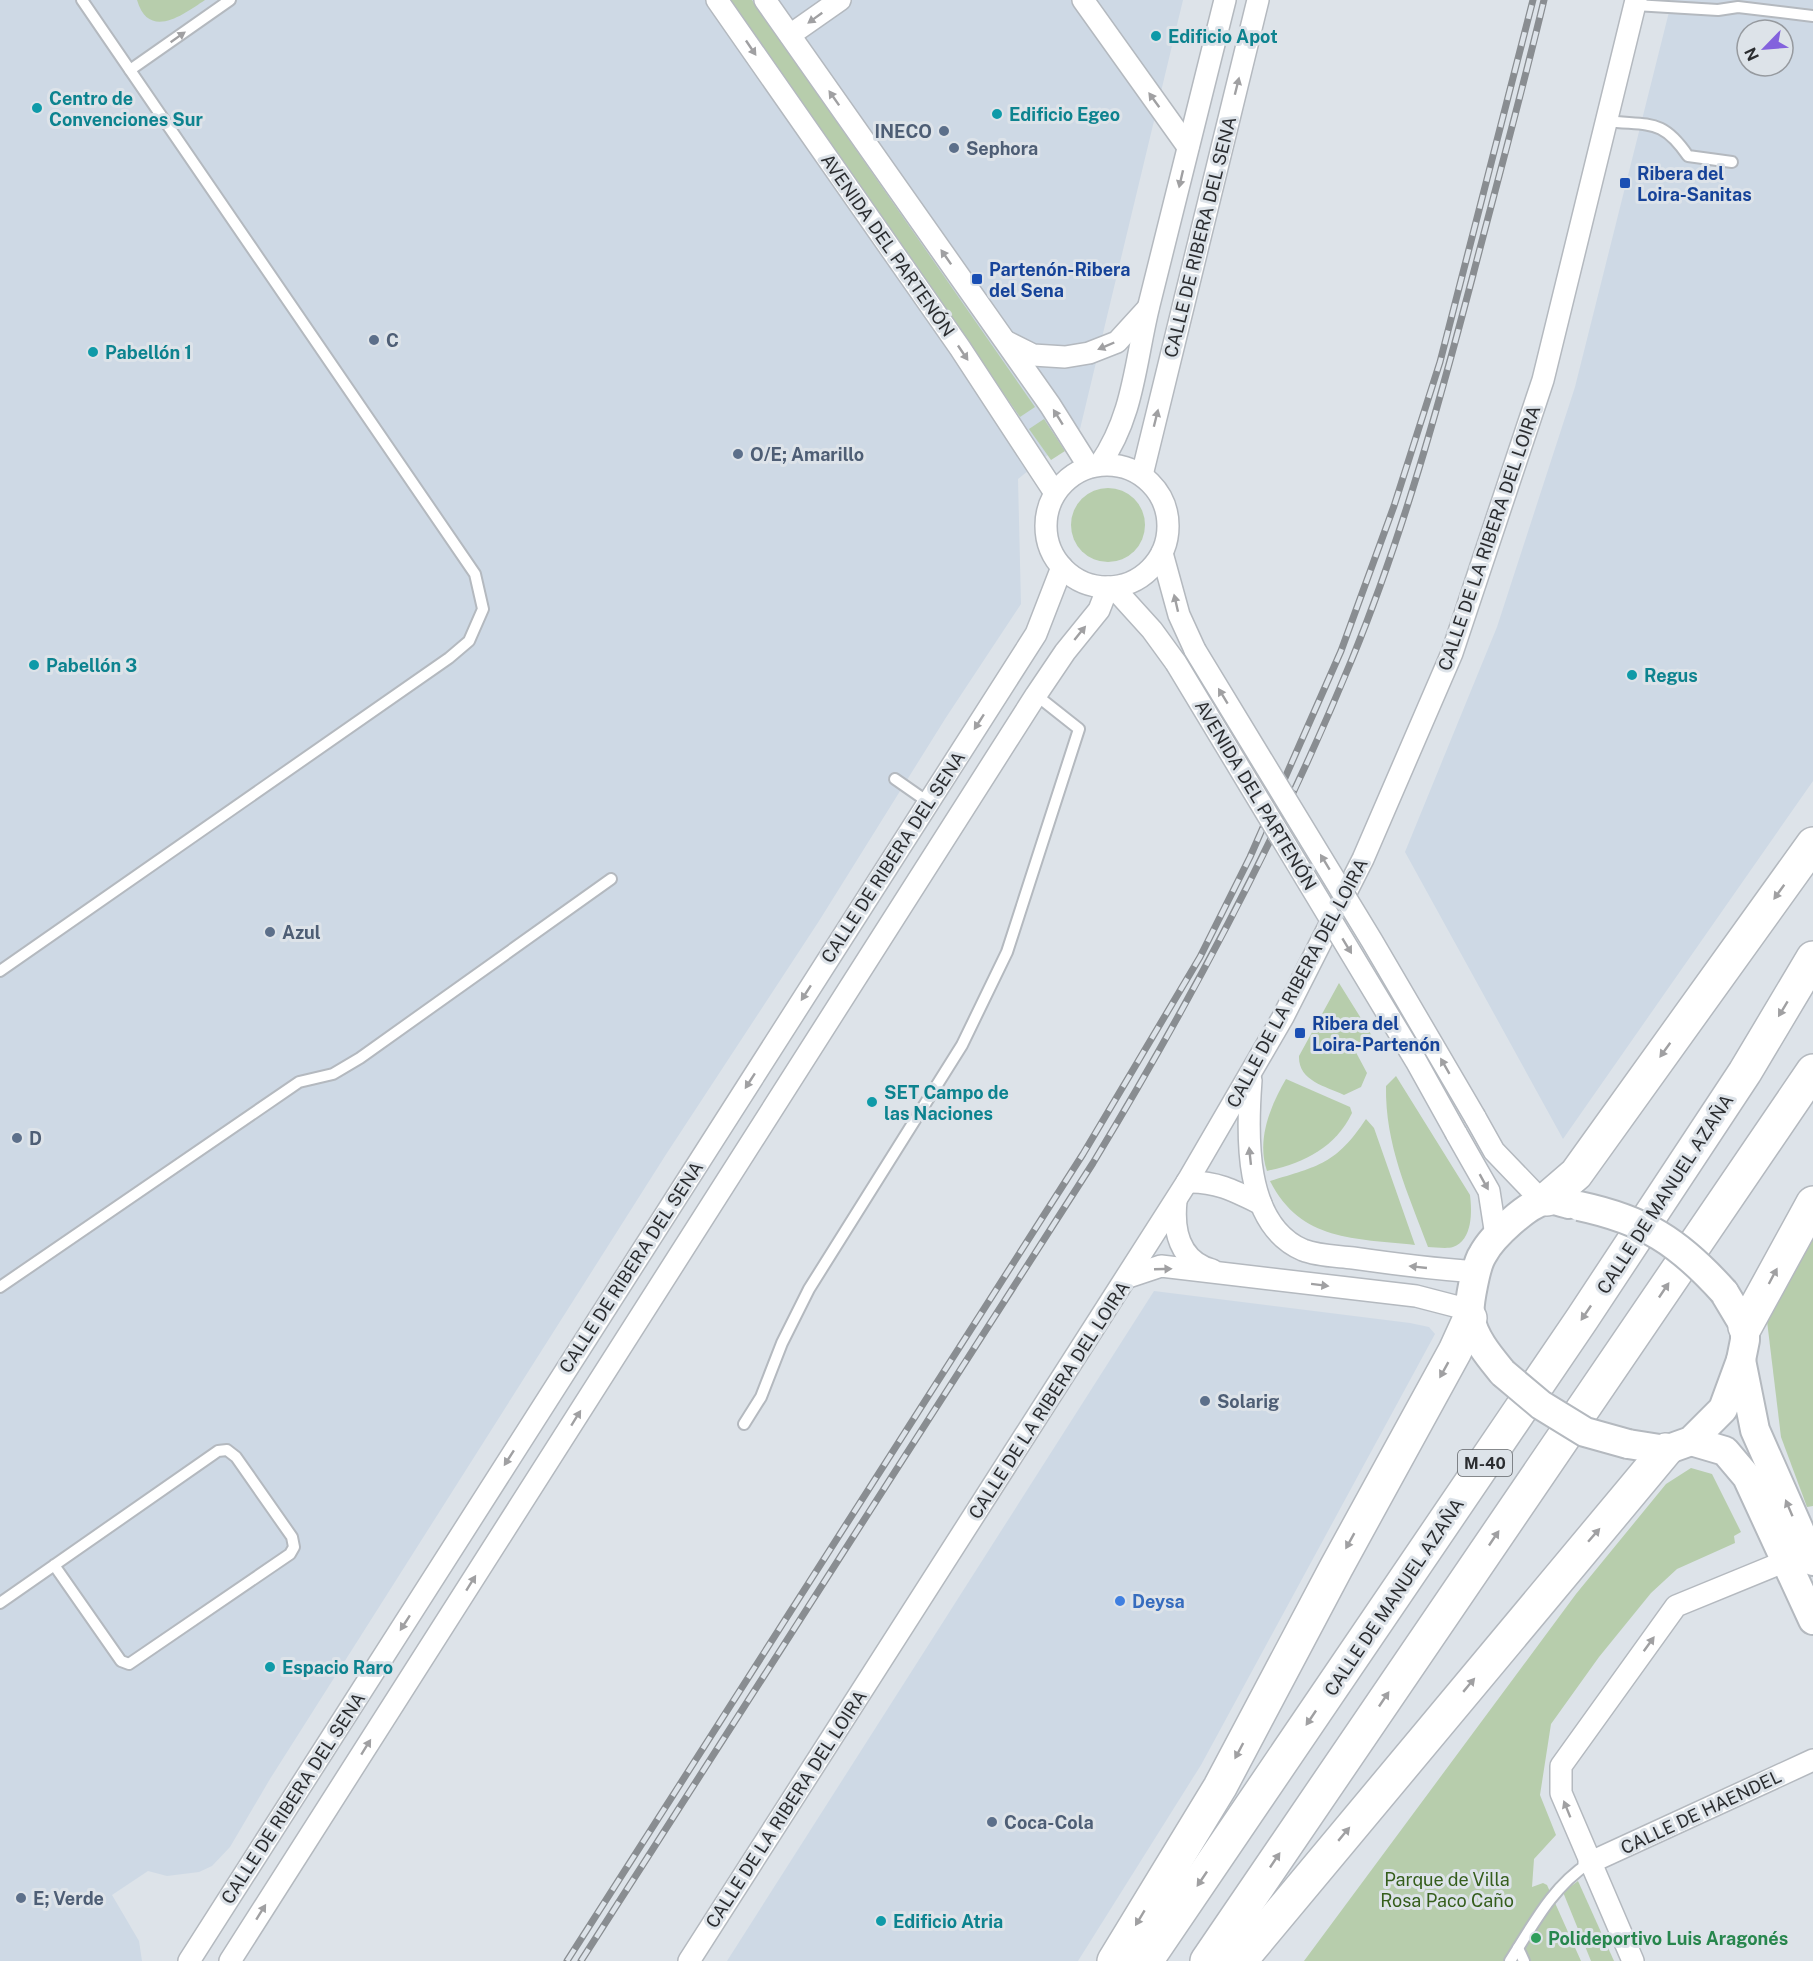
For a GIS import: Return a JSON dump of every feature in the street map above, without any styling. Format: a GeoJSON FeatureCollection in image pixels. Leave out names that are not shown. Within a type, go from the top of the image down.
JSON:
{"type":"FeatureCollection","features":[{"type":"Feature","properties":{"kind":"highway"},"geometry":{"type":"LineString","coordinates":[[1545,1200],[1576,1174],[1813,844]]}},
{"type":"Feature","properties":{"kind":"highway","name":"CALLE DE MANUEL AZAÑA"},"geometry":{"type":"LineString","coordinates":[[1146,1961],[1589,1309],[1745,1072],[1813,958]]}},
{"type":"Feature","properties":{"kind":"highway","name":"M-40"},"geometry":{"type":"LineString","coordinates":[[1207,1961],[1813,1071]]}},
{"type":"Feature","properties":{"kind":"highway"},"geometry":{"type":"LineString","coordinates":[[1745,1327],[1813,1203]]}},
{"type":"Feature","properties":{"kind":"highway"},"geometry":{"type":"LineString","coordinates":[[1114,1961],[1220,1787],[1455,1351],[1474,1325]]}},
{"type":"Feature","properties":{"kind":"highway"},"geometry":{"type":"LineString","coordinates":[[1240,1961],[1678,1445]]}},
{"type":"Feature","properties":{"kind":"street","name":"AVENIDA DEL PARTENÓN"},"geometry":{"type":"LineString","coordinates":[[717,0],[960,348],[1055,493]]}},
{"type":"Feature","properties":{"kind":"street"},"geometry":{"type":"LineString","coordinates":[[765,0],[1094,466]]}},
{"type":"Feature","properties":{"kind":"street"},"geometry":{"type":"LineString","coordinates":[[790,35],[840,0]]}},
{"type":"Feature","properties":{"kind":"street"},"geometry":{"type":"LineString","coordinates":[[1083,0],[1188,147]]}},
{"type":"Feature","properties":{"kind":"street","name":"CALLE DE RIBERA DEL SENA"},"geometry":{"type":"LineString","coordinates":[[1094,466],[1116,441],[1127,410],[1148,308],[1225,0]]}},
{"type":"Feature","properties":{"kind":"street","name":"CALLE DE RIBERA DEL SENA"},"geometry":{"type":"LineString","coordinates":[[1142,475],[1258,0]]}},
{"type":"Feature","properties":{"kind":"street","name":"CALLE DE LA RIBERA DEL LOIRA"},"geometry":{"type":"LineString","coordinates":[[689,1961],[1182,1190],[1251,1074],[1363,859],[1452,653],[1543,380],[1636,2]]}},
{"type":"Feature","properties":{"kind":"street"},"geometry":{"type":"LineString","coordinates":[[1005,341],[1033,355],[1065,357],[1089,353],[1117,342],[1148,308]]}},
{"type":"Feature","properties":{"kind":"street"},"geometry":{"type":"LineString","coordinates":[[1094,466],[1122,466],[1142,475],[1155,488],[1164,504],[1168,523],[1162,553],[1147,573],[1131,583],[1110,587],[1083,582],[1062,567],[1051,550],[1046,531],[1047,511],[1055,493],[1070,477],[1094,466]]}},
{"type":"Feature","properties":{"kind":"street","name":"AVENIDA DEL PARTENÓN"},"geometry":{"type":"LineString","coordinates":[[1162,553],[1179,615],[1195,650],[1372,941],[1494,1150],[1545,1200]]}},
{"type":"Feature","properties":{"kind":"street","name":"CALLE DE RIBERA DEL SENA"},"geometry":{"type":"LineString","coordinates":[[189,1961],[1036,634],[1062,567]]}},
{"type":"Feature","properties":{"kind":"street","name":"AVENIDA DEL PARTENÓN"},"geometry":{"type":"LineString","coordinates":[[1110,587],[1152,630],[1176,663],[1416,1061],[1489,1191],[1496,1236]]}},
{"type":"Feature","properties":{"kind":"street","name":"CALLE DE RIBERA DEL SENA"},"geometry":{"type":"LineString","coordinates":[[230,1961],[1036,695],[1065,652],[1099,609],[1110,587]]}},
{"type":"Feature","properties":{"kind":"street"},"geometry":{"type":"LineString","coordinates":[[1251,1074],[1247,1130],[1251,1166],[1261,1204],[1283,1235],[1303,1250],[1420,1268],[1476,1272]]}},
{"type":"Feature","properties":{"kind":"street"},"geometry":{"type":"LineString","coordinates":[[1226,1274],[1205,1268],[1189,1255],[1179,1242],[1174,1224],[1182,1190],[1208,1181],[1224,1185],[1261,1204]]}},
{"type":"Feature","properties":{"kind":"street"},"geometry":{"type":"LineString","coordinates":[[1474,1325],[1476,1272],[1482,1255],[1496,1236],[1518,1216],[1545,1200],[1618,1214],[1662,1236],[1696,1261],[1725,1292],[1745,1327],[1742,1360],[1755,1430],[1802,1555],[1813,1620]]}},
{"type":"Feature","properties":{"kind":"street"},"geometry":{"type":"LineString","coordinates":[[1128,1277],[1161,1266],[1416,1296],[1474,1325],[1503,1373],[1541,1405],[1585,1432],[1628,1444],[1678,1445],[1725,1451],[1747,1477],[1802,1555]]}},
{"type":"Feature","properties":{"kind":"street"},"geometry":{"type":"LineString","coordinates":[[1678,1445],[1723,1409],[1742,1360]]}},
{"type":"Feature","properties":{"kind":"street"},"geometry":{"type":"LineString","coordinates":[[1633,1961],[1560,1793],[1561,1766],[1676,1606],[1802,1555]]}},
{"type":"Feature","properties":{"kind":"street","name":"CALLE DE HAENDEL"},"geometry":{"type":"LineString","coordinates":[[1589,1863],[1813,1760]]}},
{"type":"Feature","properties":{"kind":"lane"},"geometry":{"type":"LineString","coordinates":[[0,971],[449,658],[469,641],[483,609],[475,574],[82,0]]}},
{"type":"Feature","properties":{"kind":"lane"},"geometry":{"type":"LineString","coordinates":[[130,70],[230,0]]}},
{"type":"Feature","properties":{"kind":"lane"},"geometry":{"type":"LineString","coordinates":[[1636,2],[1718,10],[1738,7],[1813,16]]}},
{"type":"Feature","properties":{"kind":"lane"},"geometry":{"type":"LineString","coordinates":[[1607,121],[1664,127],[1675,137],[1688,156],[1732,162]]}},
{"type":"Feature","properties":{"kind":"lane"},"geometry":{"type":"LineString","coordinates":[[744,1424],[761,1397],[782,1343],[809,1289],[962,1045],[1007,952],[1079,729],[1036,695]]}},
{"type":"Feature","properties":{"kind":"lane"},"geometry":{"type":"LineString","coordinates":[[895,779],[928,802]]}},
{"type":"Feature","properties":{"kind":"lane"},"geometry":{"type":"LineString","coordinates":[[0,1287],[299,1082],[333,1074],[360,1058],[610,879]]}},
{"type":"Feature","properties":{"kind":"lane"},"geometry":{"type":"LineString","coordinates":[[0,1603],[54,1565],[218,1451],[227,1450],[236,1457],[292,1537],[294,1547],[280,1561],[129,1664],[121,1661],[54,1565]]}},
{"type":"Feature","properties":{"kind":"lane"},"geometry":{"type":"LineString","coordinates":[[1510,1961],[1552,1895],[1571,1874],[1589,1863]]}},
{"type":"Feature","properties":{"kind":"lane"},"geometry":{"type":"LineString","coordinates":[[1518,1948],[1524,1961]]}},
{"type":"Feature","properties":{"kind":"shaded area"},"geometry":{"type":"Polygon","coordinates":[[[0,0],[1183,0],[1080,429],[1018,479],[1021,604],[945,719],[819,921],[665,1156],[270,1779],[230,1847],[212,1866],[199,1872],[167,1876],[148,1871],[112,1895],[139,1941],[142,1961],[0,1961],[0,0]]]}},
{"type":"Feature","properties":{"kind":"shaded area"},"geometry":{"type":"Polygon","coordinates":[[[1672,0],[1813,0],[1813,781],[1563,1139],[1405,852],[1497,627],[1575,387],[1672,0]]]}},
{"type":"Feature","properties":{"kind":"shaded area"},"geometry":{"type":"Polygon","coordinates":[[[1154,1291],[1410,1323],[1429,1327],[1435,1334],[1201,1765],[1078,1961],[727,1961],[1154,1291]]]}},
{"type":"Feature","properties":{"kind":"green space"},"geometry":{"type":"Polygon","coordinates":[[[137,0],[205,0],[177,17],[158,22],[150,19],[143,12],[137,0]]]}},
{"type":"Feature","properties":{"kind":"green space"},"geometry":{"type":"Polygon","coordinates":[[[729,0],[752,0],[1035,407],[1020,417],[729,0]]]}},
{"type":"Feature","properties":{"kind":"green space"},"geometry":{"type":"Polygon","coordinates":[[[1044,419],[1065,451],[1051,460],[1029,429],[1044,419]]]}},
{"type":"Feature","properties":{"kind":"green space"},"geometry":{"type":"Polygon","coordinates":[[[1108,488],[1129,494],[1139,504],[1145,525],[1139,546],[1129,556],[1108,562],[1087,556],[1077,546],[1071,525],[1077,504],[1087,494],[1108,488]]]}},
{"type":"Feature","properties":{"kind":"green space"},"geometry":{"type":"Polygon","coordinates":[[[1339,983],[1377,1044],[1371,1048],[1355,1040],[1351,1043],[1367,1073],[1361,1087],[1344,1095],[1308,1077],[1300,1064],[1299,1056],[1339,983]]]}},
{"type":"Feature","properties":{"kind":"green space"},"geometry":{"type":"Polygon","coordinates":[[[1396,1076],[1470,1195],[1471,1217],[1468,1232],[1460,1243],[1453,1247],[1428,1247],[1399,1168],[1389,1128],[1386,1086],[1396,1076]]]}},
{"type":"Feature","properties":{"kind":"green space"},"geometry":{"type":"Polygon","coordinates":[[[1286,1079],[1350,1107],[1352,1113],[1337,1136],[1317,1152],[1281,1168],[1267,1171],[1263,1147],[1264,1135],[1270,1111],[1286,1079]]]}},
{"type":"Feature","properties":{"kind":"green space"},"geometry":{"type":"Polygon","coordinates":[[[1366,1119],[1374,1128],[1415,1245],[1351,1238],[1314,1226],[1297,1216],[1283,1201],[1270,1181],[1314,1167],[1325,1161],[1345,1146],[1366,1119]]]}},
{"type":"Feature","properties":{"kind":"green space"},"geometry":{"type":"Polygon","coordinates":[[[1813,1227],[1813,1506],[1807,1507],[1781,1437],[1767,1321],[1813,1227]]]}},
{"type":"Feature","properties":{"kind":"green space","name":"Parque de Villa Rosa Paco Caño"},"geometry":{"type":"Polygon","coordinates":[[[1691,1468],[1712,1474],[1741,1532],[1734,1536],[1735,1543],[1677,1569],[1651,1593],[1599,1657],[1551,1724],[1540,1795],[1556,1835],[1534,1859],[1532,1887],[1543,1883],[1547,1885],[1581,1961],[1304,1961],[1576,1594],[1666,1484],[1691,1468]]]}},
{"type":"Feature","properties":{"kind":"green space"},"geometry":{"type":"Polygon","coordinates":[[[1578,1881],[1614,1961],[1591,1961],[1563,1892],[1578,1881]]]}},
{"type":"Feature","properties":{"kind":"railway"},"geometry":{"type":"LineString","coordinates":[[567,1961],[1083,1154],[1200,957],[1250,857],[1341,651],[1394,506],[1440,362],[1533,0]]}},
{"type":"Feature","properties":{"kind":"railway"},"geometry":{"type":"LineString","coordinates":[[581,1961],[1093,1163],[1165,1041],[1264,853],[1352,659],[1404,517],[1460,323],[1544,0]]}},
{"type":"Feature","properties":{"kind":"place","name":"Edificio Apot"},"geometry":{"type":"Point","coordinates":[1156,36]}},
{"type":"Feature","properties":{"kind":"place","name":"Centro de Convenciones Sur"},"geometry":{"type":"Point","coordinates":[37,108]}},
{"type":"Feature","properties":{"kind":"place","name":"Edificio Egeo"},"geometry":{"type":"Point","coordinates":[997,114]}},
{"type":"Feature","properties":{"kind":"place","name":"INECO"},"geometry":{"type":"Point","coordinates":[944,131]}},
{"type":"Feature","properties":{"kind":"place","name":"Sephora"},"geometry":{"type":"Point","coordinates":[954,148]}},
{"type":"Feature","properties":{"kind":"place","name":"Ribera del Loira-Sanitas"},"geometry":{"type":"Point","coordinates":[1625,183]}},
{"type":"Feature","properties":{"kind":"place","name":"Partenón-Ribera del Sena"},"geometry":{"type":"Point","coordinates":[977,279]}},
{"type":"Feature","properties":{"kind":"place","name":"C"},"geometry":{"type":"Point","coordinates":[374,340]}},
{"type":"Feature","properties":{"kind":"place","name":"Pabellón 1"},"geometry":{"type":"Point","coordinates":[93,352]}},
{"type":"Feature","properties":{"kind":"place","name":"O/E; Amarillo"},"geometry":{"type":"Point","coordinates":[738,454]}},
{"type":"Feature","properties":{"kind":"place","name":"Pabellón 3"},"geometry":{"type":"Point","coordinates":[34,665]}},
{"type":"Feature","properties":{"kind":"place","name":"Regus"},"geometry":{"type":"Point","coordinates":[1632,675]}},
{"type":"Feature","properties":{"kind":"place","name":"Azul"},"geometry":{"type":"Point","coordinates":[270,932]}},
{"type":"Feature","properties":{"kind":"place","name":"Ribera del Loira-Partenón"},"geometry":{"type":"Point","coordinates":[1300,1033]}},
{"type":"Feature","properties":{"kind":"place","name":"SET Campo de las Naciones"},"geometry":{"type":"Point","coordinates":[872,1102]}},
{"type":"Feature","properties":{"kind":"place","name":"D"},"geometry":{"type":"Point","coordinates":[17,1138]}},
{"type":"Feature","properties":{"kind":"place","name":"Solarig"},"geometry":{"type":"Point","coordinates":[1205,1401]}},
{"type":"Feature","properties":{"kind":"place","name":"Deysa"},"geometry":{"type":"Point","coordinates":[1120,1601]}},
{"type":"Feature","properties":{"kind":"place","name":"Espacio Raro"},"geometry":{"type":"Point","coordinates":[270,1667]}},
{"type":"Feature","properties":{"kind":"place","name":"Coca-Cola"},"geometry":{"type":"Point","coordinates":[992,1822]}},
{"type":"Feature","properties":{"kind":"place","name":"E; Verde"},"geometry":{"type":"Point","coordinates":[21,1898]}},
{"type":"Feature","properties":{"kind":"place","name":"Edificio Atria"},"geometry":{"type":"Point","coordinates":[881,1921]}},
{"type":"Feature","properties":{"kind":"place","name":"Polideportivo Luis Aragonés"},"geometry":{"type":"Point","coordinates":[1536,1938]}}]}
